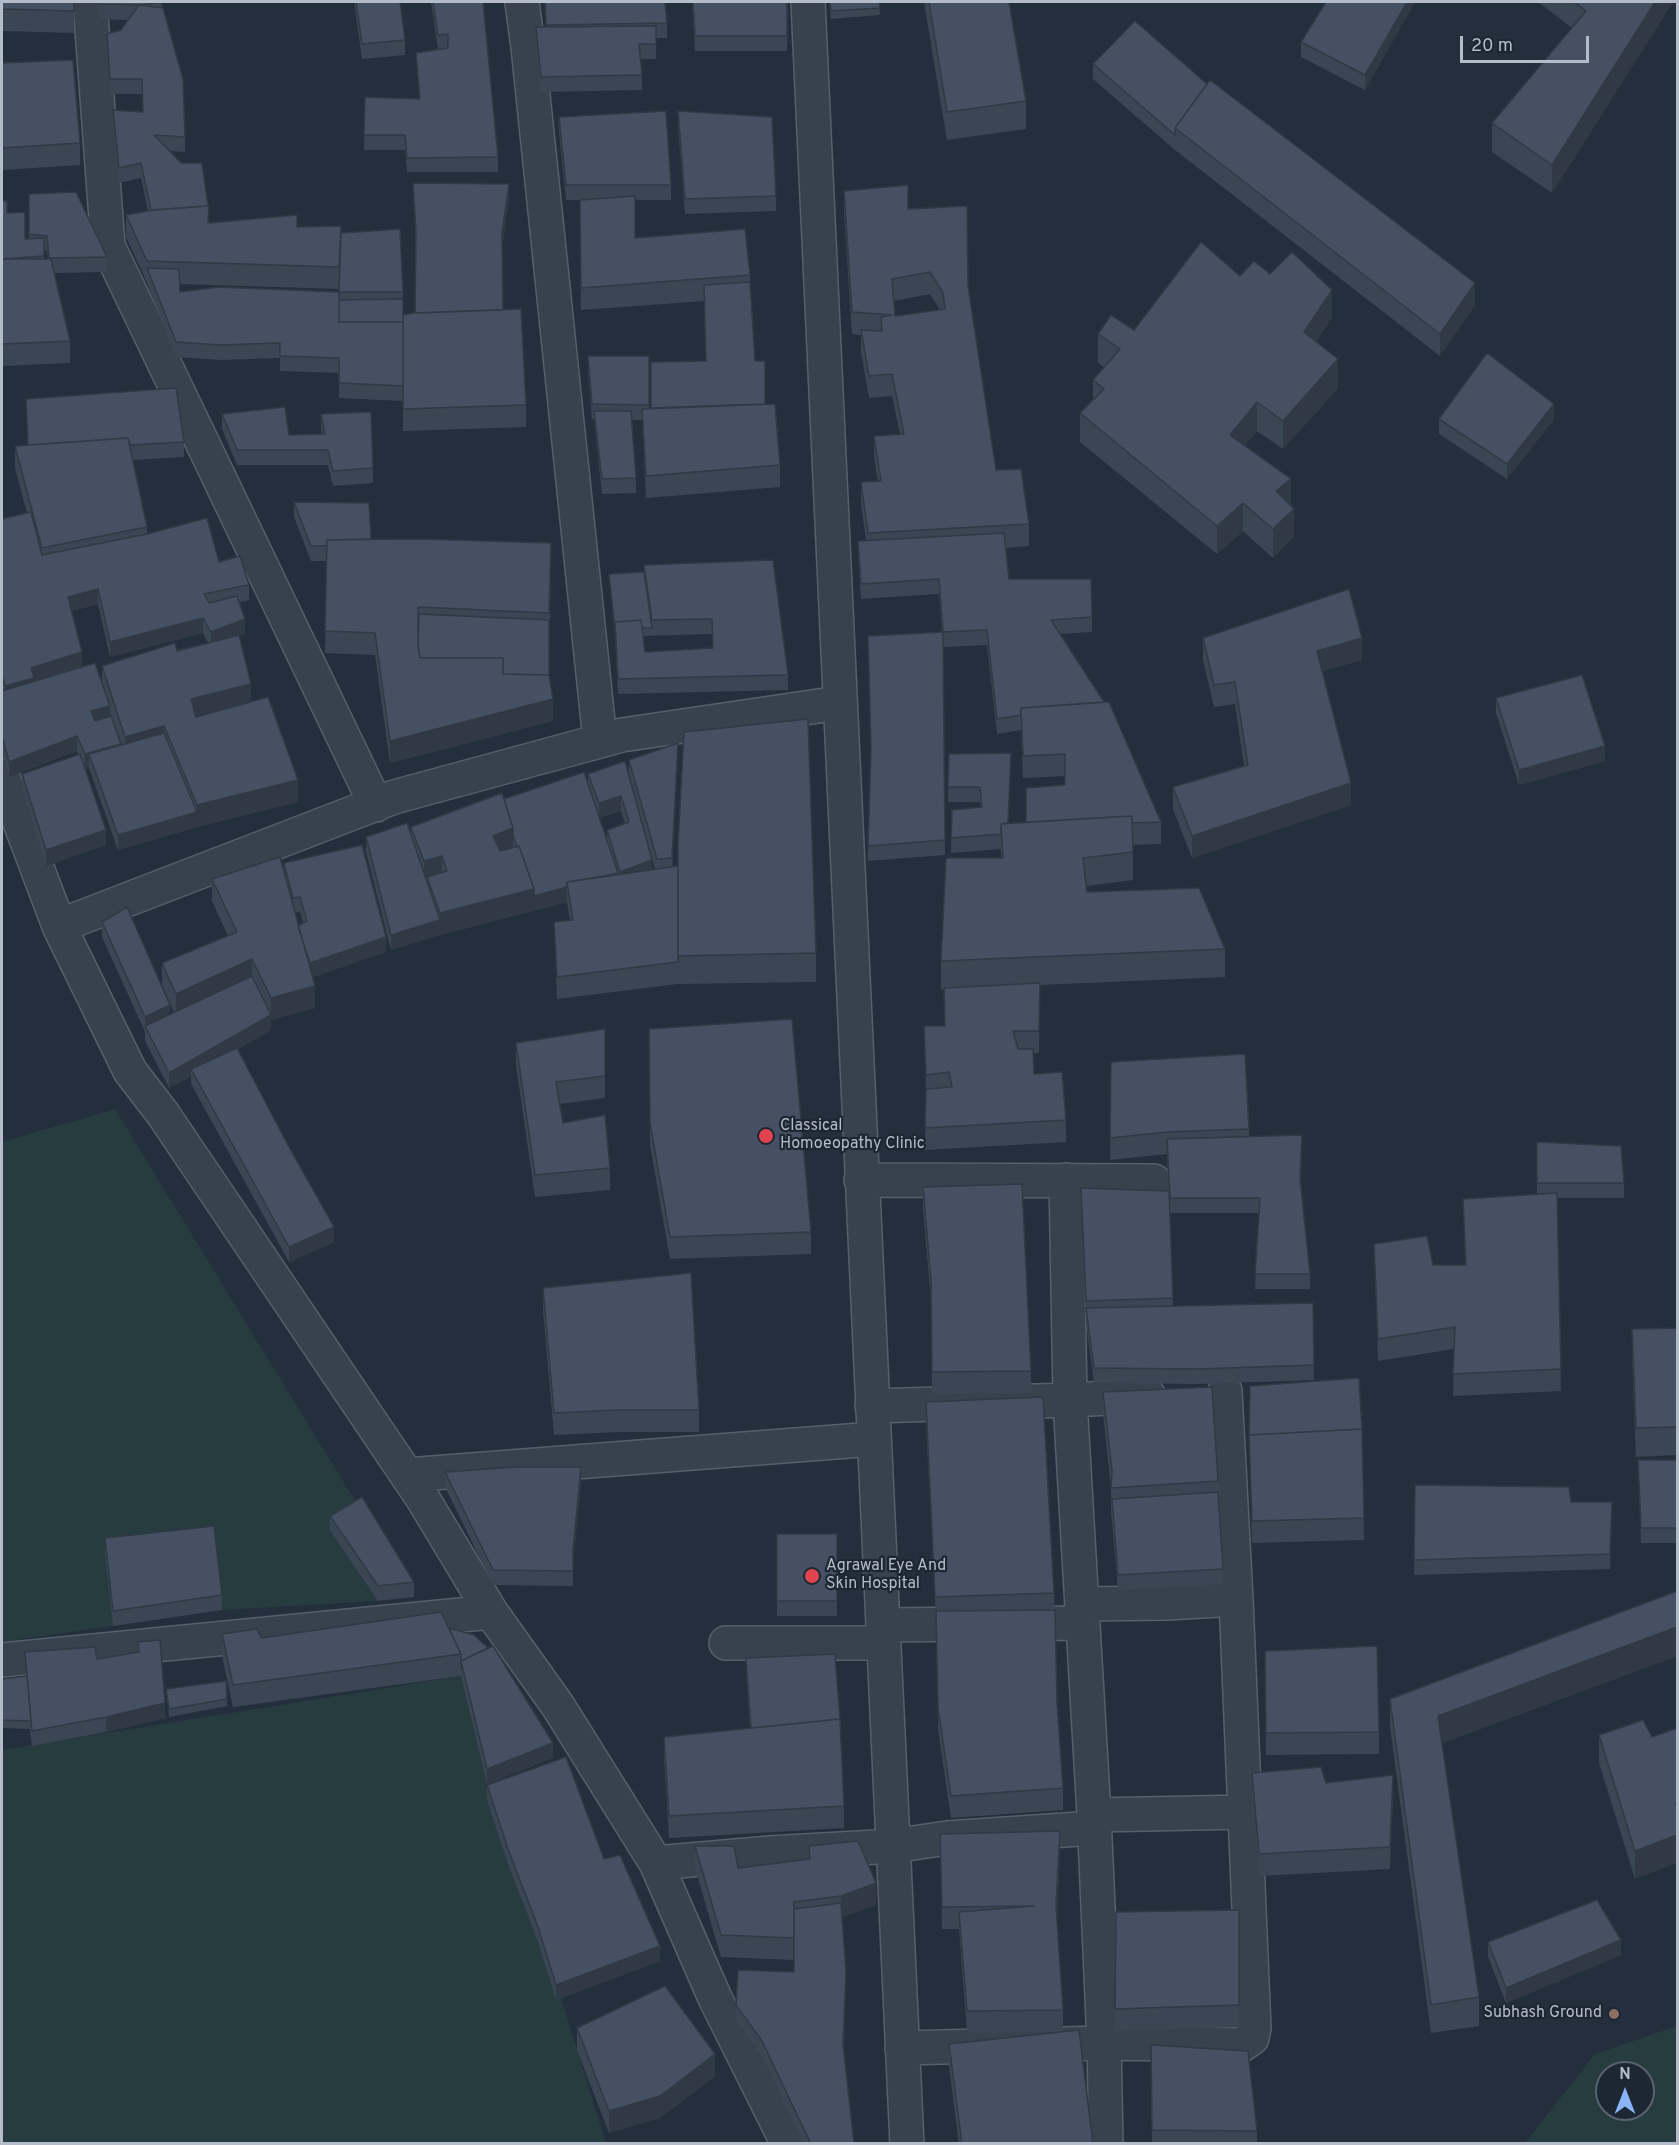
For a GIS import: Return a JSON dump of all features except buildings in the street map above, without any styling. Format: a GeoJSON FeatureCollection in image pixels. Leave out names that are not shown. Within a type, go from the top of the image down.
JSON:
{"type":"FeatureCollection","features":[{"type":"Feature","properties":{"kind":"street"},"geometry":{"type":"LineString","coordinates":[[90,2],[108,246],[376,804]]}},
{"type":"Feature","properties":{"kind":"street"},"geometry":{"type":"LineString","coordinates":[[522,2],[600,741]]}},
{"type":"Feature","properties":{"kind":"street"},"geometry":{"type":"LineString","coordinates":[[808,2],[907,2144]]}},
{"type":"Feature","properties":{"kind":"street"},"geometry":{"type":"LineString","coordinates":[[59,926],[394,797],[633,733],[839,703]]}},
{"type":"Feature","properties":{"kind":"street"},"geometry":{"type":"LineString","coordinates":[[2,775],[59,926],[130,1071],[170,1124],[407,1474],[491,1612],[558,1706],[656,1863],[715,1998],[788,2144]]}},
{"type":"Feature","properties":{"kind":"street"},"geometry":{"type":"LineString","coordinates":[[861,1180],[1154,1181]]}},
{"type":"Feature","properties":{"kind":"street"},"geometry":{"type":"LineString","coordinates":[[1066,1180],[1070,1400],[1094,1822],[1106,2144]]}},
{"type":"Feature","properties":{"kind":"street"},"geometry":{"type":"LineString","coordinates":[[872,1406],[1070,1400],[1257,1390]]}},
{"type":"Feature","properties":{"kind":"street"},"geometry":{"type":"LineString","coordinates":[[902,2048],[1104,2043],[1242,2045],[1252,2038],[1254,2028],[1236,1599],[1201,1393]]}},
{"type":"Feature","properties":{"kind":"street"},"geometry":{"type":"LineString","coordinates":[[407,1474],[874,1439]]}},
{"type":"Feature","properties":{"kind":"street"},"geometry":{"type":"LineString","coordinates":[[726,1643],[883,1634],[1167,1603],[1236,1599]]}},
{"type":"Feature","properties":{"kind":"street"},"geometry":{"type":"LineString","coordinates":[[2,1660],[491,1612]]}},
{"type":"Feature","properties":{"kind":"street"},"geometry":{"type":"LineString","coordinates":[[656,1863],[892,1846],[1094,1822],[1246,1812]]}},
{"type":"Feature","properties":{"kind":"green space"},"geometry":{"type":"Polygon","coordinates":[[[115,1109],[362,1512],[330,1531],[378,1601],[222,1610],[2,1642],[2,1142],[115,1109]]]}},
{"type":"Feature","properties":{"kind":"green space"},"geometry":{"type":"Polygon","coordinates":[[[461,1676],[606,2143],[2,2144],[2,1750],[461,1676]]]}},
{"type":"Feature","properties":{"kind":"green space"},"geometry":{"type":"Polygon","coordinates":[[[1677,2026],[1677,2143],[1525,2143],[1595,2054],[1677,2026]]]}},
{"type":"Feature","properties":{"kind":"place","name":"Classical Homoeopathy Clinic"},"geometry":{"type":"Point","coordinates":[766,1136]}},
{"type":"Feature","properties":{"kind":"place","name":"Agrawal Eye And Skin Hospital"},"geometry":{"type":"Point","coordinates":[812,1576]}},
{"type":"Feature","properties":{"kind":"place","name":"Subhash Ground"},"geometry":{"type":"Point","coordinates":[1614,2014]}}]}
